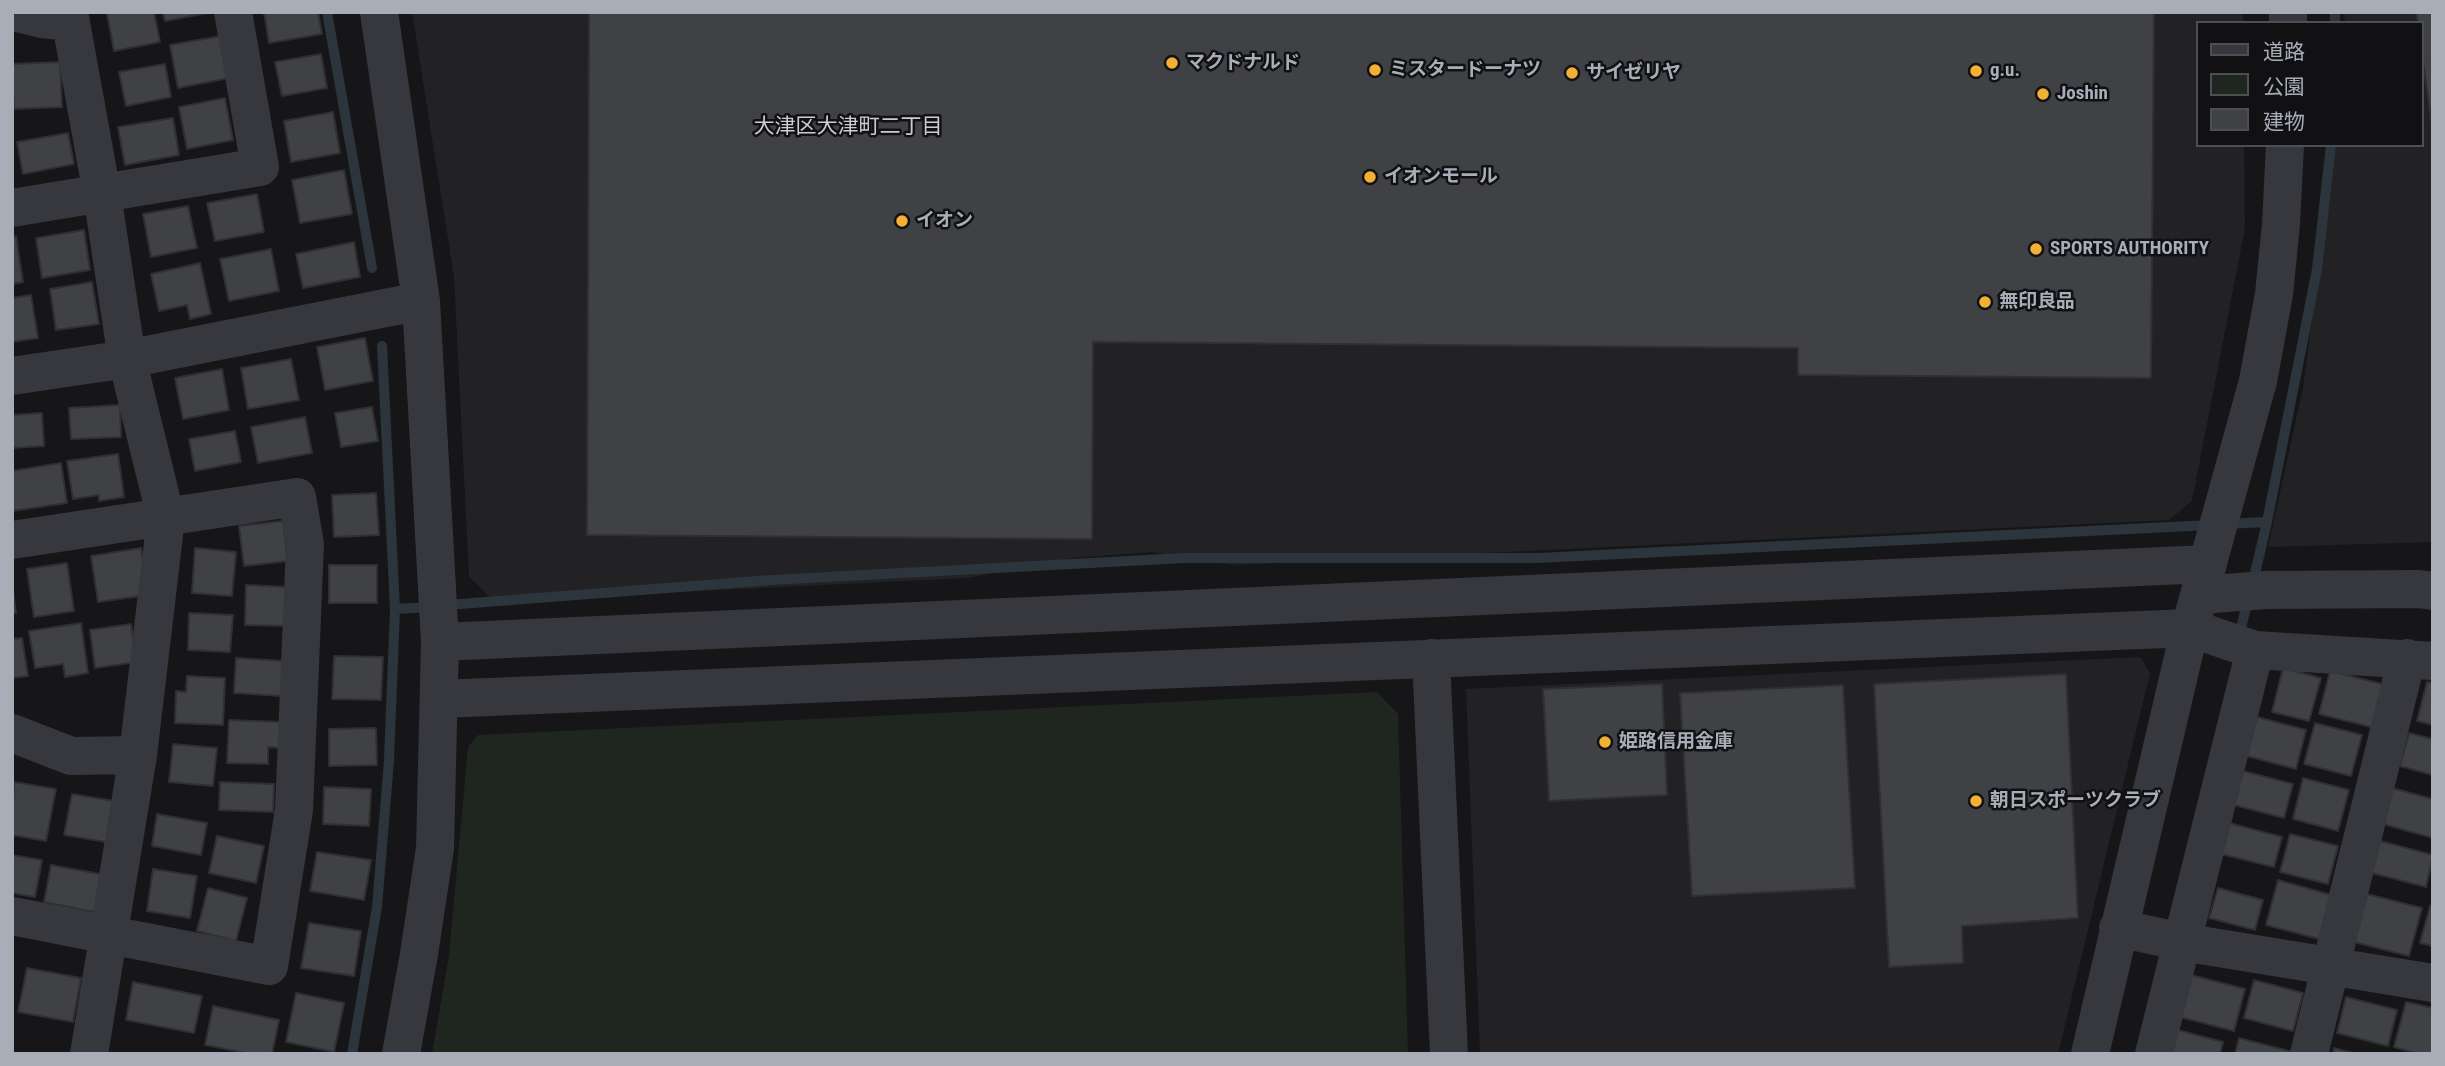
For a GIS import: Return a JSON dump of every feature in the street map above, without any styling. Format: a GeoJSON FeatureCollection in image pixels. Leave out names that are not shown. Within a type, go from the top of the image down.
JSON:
{"type":"FeatureCollection","features":[{"type":"Feature","properties":{"kind":"street"},"geometry":{"type":"LineString","coordinates":[[14,12],[42,19],[70,17],[102,194],[127,359],[166,518],[138,755],[89,1054]]}},
{"type":"Feature","properties":{"kind":"street"},"geometry":{"type":"LineString","coordinates":[[12,208],[260,167],[233,12]]}},
{"type":"Feature","properties":{"kind":"street"},"geometry":{"type":"LineString","coordinates":[[379,12],[421,301],[440,642],[435,848],[401,1054]]}},
{"type":"Feature","properties":{"kind":"street"},"geometry":{"type":"LineString","coordinates":[[2090,1054],[2199,596],[2258,381],[2272,307],[2281,224],[2285,147]]}},
{"type":"Feature","properties":{"kind":"street"},"geometry":{"type":"LineString","coordinates":[[12,376],[127,359],[421,301]]}},
{"type":"Feature","properties":{"kind":"street"},"geometry":{"type":"LineString","coordinates":[[12,540],[297,496],[305,544],[294,810],[269,966],[12,916]]}},
{"type":"Feature","properties":{"kind":"street"},"geometry":{"type":"LineString","coordinates":[[440,699],[1431,659],[2265,590],[2433,591]]}},
{"type":"Feature","properties":{"kind":"street"},"geometry":{"type":"LineString","coordinates":[[440,642],[2199,596],[2255,650],[2420,660],[2330,967],[2309,1054]]}},
{"type":"Feature","properties":{"kind":"street"},"geometry":{"type":"LineString","coordinates":[[2154,1054],[2255,650]]}},
{"type":"Feature","properties":{"kind":"street"},"geometry":{"type":"LineString","coordinates":[[1431,659],[1449,1054]]}},
{"type":"Feature","properties":{"kind":"street"},"geometry":{"type":"LineString","coordinates":[[12,733],[71,756],[138,755]]}},
{"type":"Feature","properties":{"kind":"street"},"geometry":{"type":"LineString","coordinates":[[2118,928],[2182,942],[2433,983]]}},
{"type":"Feature","properties":{"kind":"shaded area","name":"イオンモール"},"geometry":{"type":"Polygon","coordinates":[[[412,12],[2243,12],[2243,21],[2196,21],[2196,147],[2244,147],[2245,228],[2192,501],[2169,520],[1234,565],[1152,552],[1071,558],[968,578],[494,601],[469,577],[454,277],[412,12]]]}},
{"type":"Feature","properties":{"kind":"shaded area"},"geometry":{"type":"Polygon","coordinates":[[[2344,12],[2433,12],[2433,542],[2268,547],[2303,388],[2335,147],[2424,147],[2424,21],[2345,21],[2344,12]]]}},
{"type":"Feature","properties":{"kind":"shaded area"},"geometry":{"type":"Polygon","coordinates":[[[2140,657],[2150,673],[2058,1054],[1480,1054],[1466,689],[2140,657]]]}},
{"type":"Feature","properties":{"kind":"green space"},"geometry":{"type":"Polygon","coordinates":[[[1377,692],[1398,714],[1408,1054],[432,1054],[449,955],[468,747],[478,735],[1377,692]]]}},
{"type":"Feature","properties":{"kind":"building"},"geometry":{"type":"Polygon","coordinates":[[[154,12],[160,42],[114,51],[107,13],[154,12]]]}},
{"type":"Feature","properties":{"kind":"building"},"geometry":{"type":"Polygon","coordinates":[[[163,12],[213,12],[165,21],[163,12]]]}},
{"type":"Feature","properties":{"kind":"building"},"geometry":{"type":"Polygon","coordinates":[[[264,12],[318,12],[322,34],[269,43],[264,12]]]}},
{"type":"Feature","properties":{"kind":"building","name":"イオンモール"},"geometry":{"type":"Polygon","coordinates":[[[589,12],[2154,12],[2151,378],[1798,375],[1798,348],[1093,342],[1092,539],[587,535],[589,12]]]}},
{"type":"Feature","properties":{"kind":"building"},"geometry":{"type":"Polygon","coordinates":[[[2416,12],[2433,12],[2433,131],[2424,69],[2424,21],[2418,21],[2416,12]]]}},
{"type":"Feature","properties":{"kind":"building"},"geometry":{"type":"Polygon","coordinates":[[[221,36],[229,78],[178,88],[170,45],[221,36]]]}},
{"type":"Feature","properties":{"kind":"building"},"geometry":{"type":"Polygon","coordinates":[[[321,54],[327,88],[282,96],[275,62],[321,54]]]}},
{"type":"Feature","properties":{"kind":"building"},"geometry":{"type":"Polygon","coordinates":[[[60,62],[62,107],[14,109],[12,64],[60,62]]]}},
{"type":"Feature","properties":{"kind":"building"},"geometry":{"type":"Polygon","coordinates":[[[165,64],[171,97],[126,106],[119,72],[165,64]]]}},
{"type":"Feature","properties":{"kind":"building"},"geometry":{"type":"Polygon","coordinates":[[[225,98],[233,140],[187,149],[179,107],[225,98]]]}},
{"type":"Feature","properties":{"kind":"building"},"geometry":{"type":"Polygon","coordinates":[[[333,112],[340,153],[291,162],[284,121],[333,112]]]}},
{"type":"Feature","properties":{"kind":"building"},"geometry":{"type":"Polygon","coordinates":[[[173,118],[179,155],[125,165],[118,127],[173,118]]]}},
{"type":"Feature","properties":{"kind":"building"},"geometry":{"type":"Polygon","coordinates":[[[68,133],[74,164],[23,174],[17,142],[68,133]]]}},
{"type":"Feature","properties":{"kind":"building"},"geometry":{"type":"Polygon","coordinates":[[[344,170],[352,214],[300,223],[292,180],[344,170]]]}},
{"type":"Feature","properties":{"kind":"building"},"geometry":{"type":"Polygon","coordinates":[[[257,194],[264,232],[215,241],[207,203],[257,194]]]}},
{"type":"Feature","properties":{"kind":"building"},"geometry":{"type":"Polygon","coordinates":[[[188,206],[197,248],[151,257],[143,214],[188,206]]]}},
{"type":"Feature","properties":{"kind":"building"},"geometry":{"type":"Polygon","coordinates":[[[84,230],[90,270],[42,278],[36,238],[84,230]]]}},
{"type":"Feature","properties":{"kind":"building"},"geometry":{"type":"Polygon","coordinates":[[[16,236],[23,282],[12,284],[12,237],[16,236]]]}},
{"type":"Feature","properties":{"kind":"building"},"geometry":{"type":"Polygon","coordinates":[[[354,242],[360,277],[303,288],[296,254],[354,242]]]}},
{"type":"Feature","properties":{"kind":"building"},"geometry":{"type":"Polygon","coordinates":[[[271,249],[279,291],[229,301],[220,259],[271,249]]]}},
{"type":"Feature","properties":{"kind":"building"},"geometry":{"type":"Polygon","coordinates":[[[200,263],[211,314],[190,319],[187,305],[159,311],[151,274],[200,263]]]}},
{"type":"Feature","properties":{"kind":"building"},"geometry":{"type":"Polygon","coordinates":[[[92,282],[99,324],[56,330],[50,289],[92,282]]]}},
{"type":"Feature","properties":{"kind":"building"},"geometry":{"type":"Polygon","coordinates":[[[31,295],[38,338],[12,342],[12,298],[31,295]]]}},
{"type":"Feature","properties":{"kind":"building"},"geometry":{"type":"Polygon","coordinates":[[[365,338],[373,381],[325,390],[317,347],[365,338]]]}},
{"type":"Feature","properties":{"kind":"building"},"geometry":{"type":"Polygon","coordinates":[[[291,359],[299,400],[248,409],[241,368],[291,359]]]}},
{"type":"Feature","properties":{"kind":"building"},"geometry":{"type":"Polygon","coordinates":[[[222,369],[229,410],[183,419],[175,378],[222,369]]]}},
{"type":"Feature","properties":{"kind":"building"},"geometry":{"type":"Polygon","coordinates":[[[120,405],[121,437],[71,439],[69,408],[120,405]]]}},
{"type":"Feature","properties":{"kind":"building"},"geometry":{"type":"Polygon","coordinates":[[[372,407],[378,441],[341,447],[335,413],[372,407]]]}},
{"type":"Feature","properties":{"kind":"building"},"geometry":{"type":"Polygon","coordinates":[[[42,413],[44,446],[12,448],[12,415],[42,413]]]}},
{"type":"Feature","properties":{"kind":"building"},"geometry":{"type":"Polygon","coordinates":[[[305,417],[312,453],[258,463],[251,427],[305,417]]]}},
{"type":"Feature","properties":{"kind":"building"},"geometry":{"type":"Polygon","coordinates":[[[235,431],[241,462],[195,471],[189,439],[235,431]]]}},
{"type":"Feature","properties":{"kind":"building"},"geometry":{"type":"Polygon","coordinates":[[[118,454],[124,497],[99,501],[99,495],[73,499],[67,461],[118,454]]]}},
{"type":"Feature","properties":{"kind":"building"},"geometry":{"type":"Polygon","coordinates":[[[61,463],[67,503],[12,511],[12,471],[61,463]]]}},
{"type":"Feature","properties":{"kind":"building"},"geometry":{"type":"Polygon","coordinates":[[[376,493],[379,535],[334,537],[332,495],[376,493]]]}},
{"type":"Feature","properties":{"kind":"building"},"geometry":{"type":"Polygon","coordinates":[[[283,521],[288,561],[244,566],[239,526],[283,521]]]}},
{"type":"Feature","properties":{"kind":"building"},"geometry":{"type":"Polygon","coordinates":[[[141,548],[148,595],[98,602],[91,556],[141,548]]]}},
{"type":"Feature","properties":{"kind":"building"},"geometry":{"type":"Polygon","coordinates":[[[195,548],[236,552],[232,596],[192,593],[195,548]]]}},
{"type":"Feature","properties":{"kind":"building"},"geometry":{"type":"Polygon","coordinates":[[[67,563],[74,611],[34,617],[27,569],[67,563]]]}},
{"type":"Feature","properties":{"kind":"building"},"geometry":{"type":"Polygon","coordinates":[[[329,565],[377,565],[377,603],[329,603],[329,565]]]}},
{"type":"Feature","properties":{"kind":"building"},"geometry":{"type":"Polygon","coordinates":[[[12,585],[16,613],[12,613],[12,585]]]}},
{"type":"Feature","properties":{"kind":"building"},"geometry":{"type":"Polygon","coordinates":[[[246,585],[289,587],[288,626],[245,625],[246,585]]]}},
{"type":"Feature","properties":{"kind":"building"},"geometry":{"type":"Polygon","coordinates":[[[189,613],[233,615],[230,652],[188,650],[189,613]]]}},
{"type":"Feature","properties":{"kind":"building"},"geometry":{"type":"Polygon","coordinates":[[[81,623],[88,673],[65,677],[63,664],[35,668],[29,631],[81,623]]]}},
{"type":"Feature","properties":{"kind":"building"},"geometry":{"type":"Polygon","coordinates":[[[131,624],[137,662],[95,668],[90,630],[131,624]]]}},
{"type":"Feature","properties":{"kind":"building"},"geometry":{"type":"Polygon","coordinates":[[[22,638],[28,676],[12,678],[12,639],[22,638]]]}},
{"type":"Feature","properties":{"kind":"building"},"geometry":{"type":"Polygon","coordinates":[[[334,656],[383,657],[381,700],[332,699],[334,656]]]}},
{"type":"Feature","properties":{"kind":"building"},"geometry":{"type":"Polygon","coordinates":[[[236,658],[284,661],[282,696],[234,693],[236,658]]]}},
{"type":"Feature","properties":{"kind":"building"},"geometry":{"type":"Polygon","coordinates":[[[2283,668],[2321,678],[2309,721],[2272,712],[2283,668]]]}},
{"type":"Feature","properties":{"kind":"building"},"geometry":{"type":"Polygon","coordinates":[[[2330,671],[2386,685],[2375,728],[2319,714],[2330,671]]]}},
{"type":"Feature","properties":{"kind":"building","name":"朝日スポーツクラブ"},"geometry":{"type":"Polygon","coordinates":[[[2066,674],[2078,918],[1962,926],[1963,963],[1889,967],[1874,684],[2066,674]]]}},
{"type":"Feature","properties":{"kind":"building"},"geometry":{"type":"Polygon","coordinates":[[[187,676],[225,678],[223,725],[175,723],[176,691],[186,692],[187,676]]]}},
{"type":"Feature","properties":{"kind":"building"},"geometry":{"type":"Polygon","coordinates":[[[2427,682],[2433,683],[2433,725],[2417,721],[2427,682]]]}},
{"type":"Feature","properties":{"kind":"building","name":"姫路信用金庫"},"geometry":{"type":"Polygon","coordinates":[[[1662,684],[1667,795],[1549,801],[1543,689],[1662,684]]]}},
{"type":"Feature","properties":{"kind":"building"},"geometry":{"type":"Polygon","coordinates":[[[1843,685],[1855,888],[1692,896],[1680,693],[1843,685]]]}},
{"type":"Feature","properties":{"kind":"building"},"geometry":{"type":"Polygon","coordinates":[[[2257,717],[2306,730],[2296,769],[2247,756],[2257,717]]]}},
{"type":"Feature","properties":{"kind":"building"},"geometry":{"type":"Polygon","coordinates":[[[229,720],[282,722],[281,748],[268,747],[268,764],[227,763],[229,720]]]}},
{"type":"Feature","properties":{"kind":"building"},"geometry":{"type":"Polygon","coordinates":[[[2315,723],[2362,735],[2351,776],[2304,764],[2315,723]]]}},
{"type":"Feature","properties":{"kind":"building"},"geometry":{"type":"Polygon","coordinates":[[[376,728],[377,765],[329,766],[329,729],[376,728]]]}},
{"type":"Feature","properties":{"kind":"building"},"geometry":{"type":"Polygon","coordinates":[[[2409,733],[2433,739],[2433,775],[2400,766],[2409,733]]]}},
{"type":"Feature","properties":{"kind":"building"},"geometry":{"type":"Polygon","coordinates":[[[173,744],[217,748],[213,786],[169,782],[173,744]]]}},
{"type":"Feature","properties":{"kind":"building"},"geometry":{"type":"Polygon","coordinates":[[[2243,771],[2293,784],[2284,818],[2234,805],[2243,771]]]}},
{"type":"Feature","properties":{"kind":"building"},"geometry":{"type":"Polygon","coordinates":[[[2303,778],[2349,790],[2338,831],[2293,819],[2303,778]]]}},
{"type":"Feature","properties":{"kind":"building"},"geometry":{"type":"Polygon","coordinates":[[[14,782],[56,789],[46,841],[12,835],[14,782]]]}},
{"type":"Feature","properties":{"kind":"building"},"geometry":{"type":"Polygon","coordinates":[[[220,782],[274,784],[273,812],[219,810],[220,782]]]}},
{"type":"Feature","properties":{"kind":"building"},"geometry":{"type":"Polygon","coordinates":[[[324,787],[371,789],[369,826],[323,824],[324,787]]]}},
{"type":"Feature","properties":{"kind":"building"},"geometry":{"type":"Polygon","coordinates":[[[2392,788],[2433,799],[2433,838],[2383,824],[2392,788]]]}},
{"type":"Feature","properties":{"kind":"building"},"geometry":{"type":"Polygon","coordinates":[[[72,794],[119,802],[112,843],[64,835],[72,794]]]}},
{"type":"Feature","properties":{"kind":"building"},"geometry":{"type":"Polygon","coordinates":[[[157,814],[207,823],[201,855],[152,846],[157,814]]]}},
{"type":"Feature","properties":{"kind":"building"},"geometry":{"type":"Polygon","coordinates":[[[2229,823],[2282,837],[2274,867],[2221,854],[2229,823]]]}},
{"type":"Feature","properties":{"kind":"building"},"geometry":{"type":"Polygon","coordinates":[[[2290,834],[2338,846],[2328,884],[2280,872],[2290,834]]]}},
{"type":"Feature","properties":{"kind":"building"},"geometry":{"type":"Polygon","coordinates":[[[217,836],[264,846],[256,883],[209,873],[217,836]]]}},
{"type":"Feature","properties":{"kind":"building"},"geometry":{"type":"Polygon","coordinates":[[[2380,841],[2433,855],[2426,887],[2372,873],[2380,841]]]}},
{"type":"Feature","properties":{"kind":"building"},"geometry":{"type":"Polygon","coordinates":[[[317,852],[371,860],[364,900],[310,891],[317,852]]]}},
{"type":"Feature","properties":{"kind":"building"},"geometry":{"type":"Polygon","coordinates":[[[12,855],[42,860],[35,897],[12,893],[12,855]]]}},
{"type":"Feature","properties":{"kind":"building"},"geometry":{"type":"Polygon","coordinates":[[[51,865],[111,876],[104,914],[44,902],[51,865]]]}},
{"type":"Feature","properties":{"kind":"building"},"geometry":{"type":"Polygon","coordinates":[[[153,869],[197,876],[190,918],[147,911],[153,869]]]}},
{"type":"Feature","properties":{"kind":"building"},"geometry":{"type":"Polygon","coordinates":[[[2278,880],[2331,895],[2319,939],[2266,925],[2278,880]]]}},
{"type":"Feature","properties":{"kind":"building"},"geometry":{"type":"Polygon","coordinates":[[[208,888],[247,898],[236,941],[197,931],[208,888]]]}},
{"type":"Feature","properties":{"kind":"building"},"geometry":{"type":"Polygon","coordinates":[[[2218,888],[2263,900],[2255,930],[2209,918],[2218,888]]]}},
{"type":"Feature","properties":{"kind":"building"},"geometry":{"type":"Polygon","coordinates":[[[2367,894],[2422,908],[2409,956],[2354,942],[2367,894]]]}},
{"type":"Feature","properties":{"kind":"building"},"geometry":{"type":"Polygon","coordinates":[[[2430,906],[2433,907],[2433,946],[2420,943],[2430,906]]]}},
{"type":"Feature","properties":{"kind":"building"},"geometry":{"type":"Polygon","coordinates":[[[309,923],[361,931],[354,976],[301,968],[309,923]]]}},
{"type":"Feature","properties":{"kind":"building"},"geometry":{"type":"Polygon","coordinates":[[[27,968],[81,978],[73,1022],[18,1012],[27,968]]]}},
{"type":"Feature","properties":{"kind":"building"},"geometry":{"type":"Polygon","coordinates":[[[2191,975],[2245,989],[2234,1031],[2180,1017],[2191,975]]]}},
{"type":"Feature","properties":{"kind":"building"},"geometry":{"type":"Polygon","coordinates":[[[2254,980],[2303,993],[2293,1031],[2244,1018],[2254,980]]]}},
{"type":"Feature","properties":{"kind":"building"},"geometry":{"type":"Polygon","coordinates":[[[133,982],[202,996],[194,1033],[126,1020],[133,982]]]}},
{"type":"Feature","properties":{"kind":"building"},"geometry":{"type":"Polygon","coordinates":[[[296,993],[344,1003],[334,1052],[286,1042],[296,993]]]}},
{"type":"Feature","properties":{"kind":"building"},"geometry":{"type":"Polygon","coordinates":[[[2346,997],[2397,1010],[2388,1046],[2337,1033],[2346,997]]]}},
{"type":"Feature","properties":{"kind":"building"},"geometry":{"type":"Polygon","coordinates":[[[2406,1002],[2433,1008],[2433,1054],[2420,1054],[2394,1047],[2406,1002]]]}},
{"type":"Feature","properties":{"kind":"building"},"geometry":{"type":"Polygon","coordinates":[[[213,1006],[279,1020],[272,1054],[252,1054],[205,1045],[213,1006]]]}},
{"type":"Feature","properties":{"kind":"building"},"geometry":{"type":"Polygon","coordinates":[[[2174,1029],[2223,1042],[2220,1054],[2168,1054],[2174,1029]]]}},
{"type":"Feature","properties":{"kind":"building"},"geometry":{"type":"Polygon","coordinates":[[[2239,1038],[2293,1052],[2293,1054],[2235,1054],[2239,1038]]]}},
{"type":"Feature","properties":{"kind":"building"},"geometry":{"type":"Polygon","coordinates":[[[2334,1048],[2356,1054],[2333,1054],[2334,1048]]]}},
{"type":"Feature","properties":{"kind":"waterway"},"geometry":{"type":"LineString","coordinates":[[327,12],[372,268]]}},
{"type":"Feature","properties":{"kind":"waterway"},"geometry":{"type":"LineString","coordinates":[[2335,12],[2335,21]]}},
{"type":"Feature","properties":{"kind":"waterway"},"geometry":{"type":"LineString","coordinates":[[2253,582],[2317,269],[2331,147]]}},
{"type":"Feature","properties":{"kind":"waterway"},"geometry":{"type":"LineString","coordinates":[[352,1054],[377,907],[389,760],[395,609],[382,346]]}},
{"type":"Feature","properties":{"kind":"waterway"},"geometry":{"type":"LineString","coordinates":[[2226,524],[2267,522]]}},
{"type":"Feature","properties":{"kind":"waterway"},"geometry":{"type":"LineString","coordinates":[[447,605],[771,580],[1184,558],[1538,558],[2211,525]]}},
{"type":"Feature","properties":{"kind":"waterway"},"geometry":{"type":"LineString","coordinates":[[2239,636],[2248,600]]}},
{"type":"Feature","properties":{"kind":"waterway"},"geometry":{"type":"LineString","coordinates":[[395,609],[432,607]]}},
{"type":"Feature","properties":{"kind":"place","name":"マクドナルド"},"geometry":{"type":"Point","coordinates":[1172,63]}},
{"type":"Feature","properties":{"kind":"place","name":"ミスタードーナツ"},"geometry":{"type":"Point","coordinates":[1375,70]}},
{"type":"Feature","properties":{"kind":"place","name":"g.u."},"geometry":{"type":"Point","coordinates":[1976,71]}},
{"type":"Feature","properties":{"kind":"place","name":"サイゼリヤ"},"geometry":{"type":"Point","coordinates":[1572,73]}},
{"type":"Feature","properties":{"kind":"place","name":"Joshin"},"geometry":{"type":"Point","coordinates":[2043,94]}},
{"type":"Feature","properties":{"kind":"place","name":"イオンモール"},"geometry":{"type":"Point","coordinates":[1370,177]}},
{"type":"Feature","properties":{"kind":"place","name":"イオン"},"geometry":{"type":"Point","coordinates":[902,221]}},
{"type":"Feature","properties":{"kind":"place","name":"SPORTS AUTHORITY"},"geometry":{"type":"Point","coordinates":[2036,249]}},
{"type":"Feature","properties":{"kind":"place","name":"無印良品"},"geometry":{"type":"Point","coordinates":[1985,302]}},
{"type":"Feature","properties":{"kind":"place","name":"姫路信用金庫"},"geometry":{"type":"Point","coordinates":[1605,742]}},
{"type":"Feature","properties":{"kind":"place","name":"朝日スポーツクラブ"},"geometry":{"type":"Point","coordinates":[1976,801]}},
{"type":"Feature","properties":{"kind":"district","name":"大津区大津町二丁目"},"geometry":{"type":"Point","coordinates":[848,128]}}]}
